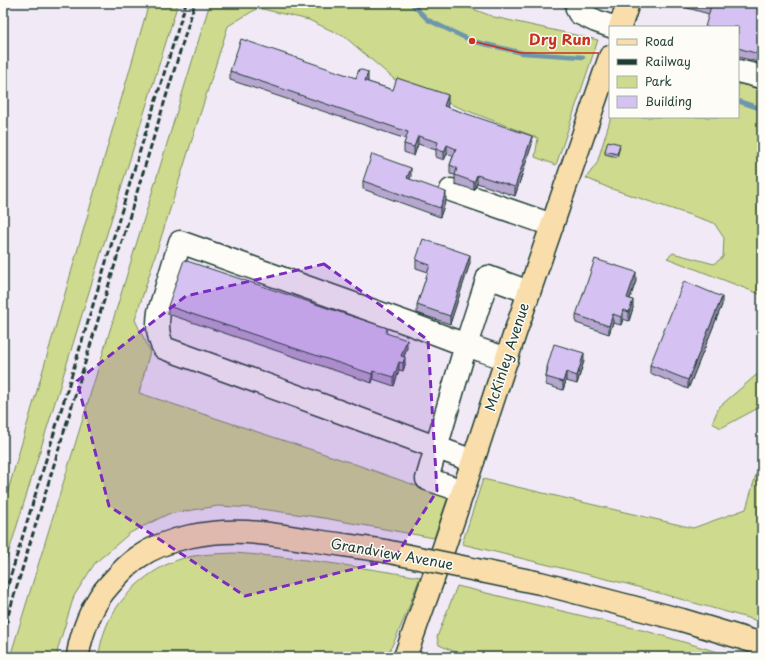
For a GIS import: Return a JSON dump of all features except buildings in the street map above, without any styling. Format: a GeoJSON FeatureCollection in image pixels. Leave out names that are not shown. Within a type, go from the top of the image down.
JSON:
{"type":"FeatureCollection","features":[{"type":"Feature","properties":{"kind":"main road"},"geometry":{"type":"LineString","coordinates":[[620,26],[628,3]]}},
{"type":"Feature","properties":{"kind":"main road","name":"McKinley Avenue"},"geometry":{"type":"LineString","coordinates":[[407,652],[474,461],[529,292],[609,60]]}},
{"type":"Feature","properties":{"kind":"main road","name":"Grandview Avenue"},"geometry":{"type":"LineString","coordinates":[[78,657],[88,620],[102,593],[136,558],[170,541],[188,536],[210,533],[246,532],[385,551],[540,583],[682,620],[762,644]]}},
{"type":"Feature","properties":{"kind":"lane"},"geometry":{"type":"LineString","coordinates":[[579,3],[577,9],[579,13],[610,26]]}},
{"type":"Feature","properties":{"kind":"lane"},"geometry":{"type":"LineString","coordinates":[[739,71],[762,77]]}},
{"type":"Feature","properties":{"kind":"lane"},"geometry":{"type":"LineString","coordinates":[[450,190],[552,225]]}},
{"type":"Feature","properties":{"kind":"lane"},"geometry":{"type":"LineString","coordinates":[[474,461],[327,406],[164,348],[160,343],[157,324],[159,312],[180,242],[466,345],[507,358]]}},
{"type":"Feature","properties":{"kind":"lane"},"geometry":{"type":"LineString","coordinates":[[463,492],[427,479],[466,345],[488,277],[529,292]]}},
{"type":"Feature","properties":{"kind":"highlighted area"},"geometry":{"type":"Polygon","coordinates":[[[324,264],[428,340],[437,491],[394,559],[245,596],[109,506],[77,381],[186,296],[324,264]]]}},
{"type":"Feature","properties":{"kind":"green space"},"geometry":{"type":"Polygon","coordinates":[[[149,3],[178,3],[3,571],[3,508],[149,3]]]}},
{"type":"Feature","properties":{"kind":"green space"},"geometry":{"type":"Polygon","coordinates":[[[210,3],[457,3],[494,17],[598,40],[556,165],[535,157],[538,138],[401,85],[345,37],[309,20],[258,8],[228,26],[135,320],[150,351],[139,393],[349,462],[448,497],[434,538],[324,518],[254,508],[218,506],[168,514],[130,533],[95,563],[74,596],[58,648],[57,657],[10,657],[210,3]]]}},
{"type":"Feature","properties":{"kind":"green space"},"geometry":{"type":"Polygon","coordinates":[[[739,83],[762,90],[762,295],[667,258],[673,253],[714,264],[723,257],[724,238],[714,223],[609,188],[586,178],[597,163],[611,118],[739,118],[739,83]]]}},
{"type":"Feature","properties":{"kind":"green space"},"geometry":{"type":"Polygon","coordinates":[[[762,370],[762,406],[721,428],[712,423],[719,407],[762,370]]]}},
{"type":"Feature","properties":{"kind":"green space"},"geometry":{"type":"Polygon","coordinates":[[[762,454],[762,622],[627,584],[462,544],[483,479],[693,528],[746,509],[762,454]]]}},
{"type":"Feature","properties":{"kind":"green space"},"geometry":{"type":"Polygon","coordinates":[[[233,553],[304,560],[420,577],[409,608],[386,657],[98,657],[104,633],[116,609],[135,586],[146,577],[171,562],[184,558],[233,553]]]}},
{"type":"Feature","properties":{"kind":"green space"},"geometry":{"type":"Polygon","coordinates":[[[457,586],[646,631],[735,657],[467,657],[439,645],[437,637],[457,586]]]}},
{"type":"Feature","properties":{"kind":"waterway"},"geometry":{"type":"LineString","coordinates":[[411,3],[428,20],[472,41],[523,53],[583,57]]}},
{"type":"Feature","properties":{"kind":"waterway"},"geometry":{"type":"LineString","coordinates":[[739,101],[762,109]]}},
{"type":"Feature","properties":{"kind":"railway"},"geometry":{"type":"LineString","coordinates":[[3,601],[186,3]]}},
{"type":"Feature","properties":{"kind":"railway"},"geometry":{"type":"LineString","coordinates":[[3,632],[195,3]]}},
{"type":"Feature","properties":{"kind":"place","name":"Dry Run"},"geometry":{"type":"Point","coordinates":[472,41]}}]}
